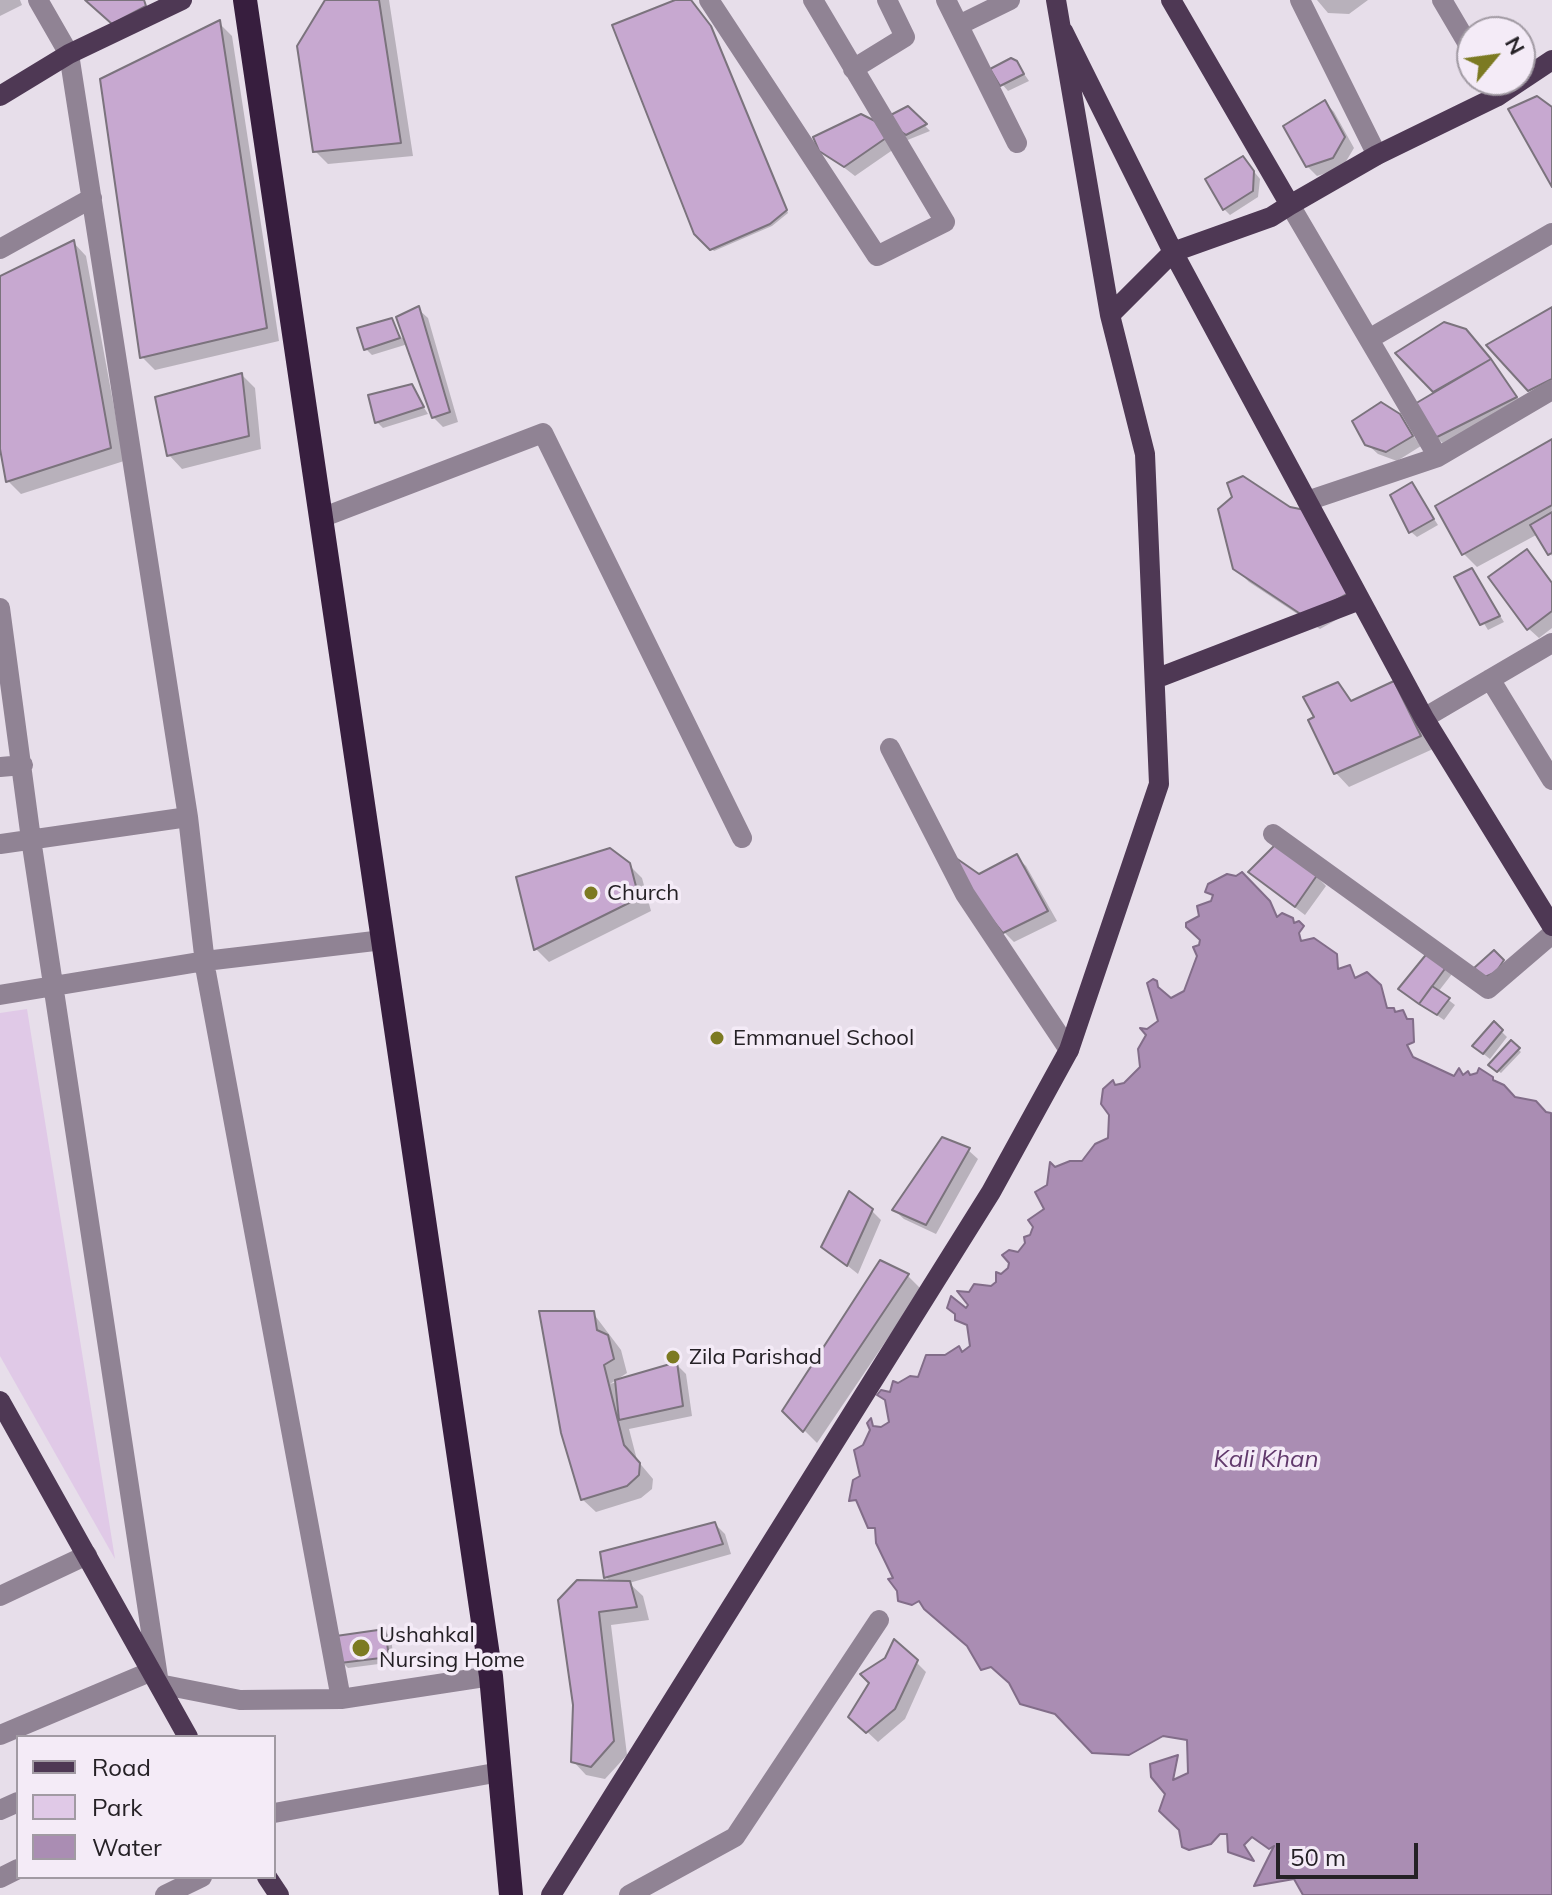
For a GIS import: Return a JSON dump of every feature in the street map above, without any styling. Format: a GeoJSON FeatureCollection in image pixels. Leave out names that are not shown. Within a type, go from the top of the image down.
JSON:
{"type":"FeatureCollection","features":[{"type":"Feature","properties":{"kind":"highway"},"geometry":{"type":"LineString","coordinates":[[245,0],[491,1676],[511,1895]]}},
{"type":"Feature","properties":{"kind":"main road"},"geometry":{"type":"LineString","coordinates":[[1,92],[158,5],[182,0]]}},
{"type":"Feature","properties":{"kind":"main road"},"geometry":{"type":"LineString","coordinates":[[551,1895],[991,1192],[1069,1050],[1159,784],[1145,454],[1110,315],[1056,0]]}},
{"type":"Feature","properties":{"kind":"main road"},"geometry":{"type":"LineString","coordinates":[[1171,0],[1290,205]]}},
{"type":"Feature","properties":{"kind":"main road"},"geometry":{"type":"LineString","coordinates":[[1063,31],[1173,252],[1424,718],[1552,926]]}},
{"type":"Feature","properties":{"kind":"main road"},"geometry":{"type":"LineString","coordinates":[[1110,315],[1173,252],[1271,217],[1479,96]]}},
{"type":"Feature","properties":{"kind":"main road"},"geometry":{"type":"LineString","coordinates":[[1155,679],[1360,600]]}},
{"type":"Feature","properties":{"kind":"main road"},"geometry":{"type":"LineString","coordinates":[[0,1401],[155,1678],[182,1735]]}},
{"type":"Feature","properties":{"kind":"street"},"geometry":{"type":"LineString","coordinates":[[38,0],[69,54],[188,817],[205,961],[341,1699]]}},
{"type":"Feature","properties":{"kind":"street"},"geometry":{"type":"LineString","coordinates":[[709,0],[877,256],[945,222],[813,0]]}},
{"type":"Feature","properties":{"kind":"street"},"geometry":{"type":"LineString","coordinates":[[853,69],[905,37],[887,0]]}},
{"type":"Feature","properties":{"kind":"street"},"geometry":{"type":"LineString","coordinates":[[946,0],[1017,143]]}},
{"type":"Feature","properties":{"kind":"street"},"geometry":{"type":"LineString","coordinates":[[959,25],[1010,0]]}},
{"type":"Feature","properties":{"kind":"street"},"geometry":{"type":"LineString","coordinates":[[1300,0],[1377,155]]}},
{"type":"Feature","properties":{"kind":"street"},"geometry":{"type":"LineString","coordinates":[[1442,0],[1456,24]]}},
{"type":"Feature","properties":{"kind":"street"},"geometry":{"type":"LineString","coordinates":[[0,249],[92,198]]}},
{"type":"Feature","properties":{"kind":"street"},"geometry":{"type":"LineString","coordinates":[[1290,205],[1438,457]]}},
{"type":"Feature","properties":{"kind":"street"},"geometry":{"type":"LineString","coordinates":[[1369,339],[1552,233]]}},
{"type":"Feature","properties":{"kind":"street"},"geometry":{"type":"LineString","coordinates":[[1307,501],[1438,457],[1552,390]]}},
{"type":"Feature","properties":{"kind":"street"},"geometry":{"type":"LineString","coordinates":[[321,518],[543,433],[742,838]]}},
{"type":"Feature","properties":{"kind":"street"},"geometry":{"type":"LineString","coordinates":[[0,608],[31,839],[155,1678]]}},
{"type":"Feature","properties":{"kind":"street"},"geometry":{"type":"LineString","coordinates":[[1424,718],[1552,643]]}},
{"type":"Feature","properties":{"kind":"street"},"geometry":{"type":"LineString","coordinates":[[1490,679],[1552,780]]}},
{"type":"Feature","properties":{"kind":"street"},"geometry":{"type":"LineString","coordinates":[[890,748],[965,894],[1069,1050]]}},
{"type":"Feature","properties":{"kind":"street"},"geometry":{"type":"LineString","coordinates":[[0,767],[23,765]]}},
{"type":"Feature","properties":{"kind":"street"},"geometry":{"type":"LineString","coordinates":[[0,844],[188,817]]}},
{"type":"Feature","properties":{"kind":"street"},"geometry":{"type":"LineString","coordinates":[[1273,834],[1488,989],[1552,934]]}},
{"type":"Feature","properties":{"kind":"street"},"geometry":{"type":"LineString","coordinates":[[0,995],[205,961],[383,940]]}},
{"type":"Feature","properties":{"kind":"street"},"geometry":{"type":"LineString","coordinates":[[0,1596],[87,1555]]}},
{"type":"Feature","properties":{"kind":"street"},"geometry":{"type":"LineString","coordinates":[[629,1895],[735,1837],[879,1620]]}},
{"type":"Feature","properties":{"kind":"street"},"geometry":{"type":"LineString","coordinates":[[0,1735],[155,1678],[240,1700],[341,1699],[491,1676]]}},
{"type":"Feature","properties":{"kind":"street"},"geometry":{"type":"LineString","coordinates":[[276,1813],[500,1772]]}},
{"type":"Feature","properties":{"kind":"street"},"geometry":{"type":"LineString","coordinates":[[165,1895],[198,1879]]}},
{"type":"Feature","properties":{"kind":"green space"},"geometry":{"type":"Polygon","coordinates":[[[27,1009],[115,1559],[0,1356],[0,1013],[27,1009]]]}},
{"type":"Feature","properties":{"kind":"water","name":"Kali Khan"},"geometry":{"type":"Polygon","coordinates":[[[1242,872],[1270,901],[1277,917],[1282,913],[1293,918],[1294,923],[1299,921],[1304,926],[1299,933],[1301,941],[1314,938],[1337,954],[1338,969],[1350,965],[1355,978],[1367,972],[1381,985],[1387,1008],[1394,1008],[1395,1012],[1403,1010],[1407,1019],[1413,1019],[1414,1042],[1407,1045],[1413,1057],[1454,1076],[1459,1068],[1463,1075],[1468,1071],[1470,1075],[1477,1073],[1479,1068],[1504,1085],[1515,1097],[1536,1101],[1551,1113],[1552,1895],[1303,1895],[1294,1879],[1254,1886],[1274,1846],[1269,1849],[1252,1837],[1244,1845],[1254,1861],[1228,1852],[1227,1834],[1220,1834],[1211,1844],[1189,1850],[1182,1847],[1179,1830],[1159,1811],[1165,1794],[1151,1777],[1150,1764],[1178,1755],[1173,1780],[1188,1773],[1187,1740],[1163,1736],[1129,1755],[1092,1753],[1055,1714],[1020,1704],[1009,1683],[991,1667],[981,1670],[967,1646],[924,1609],[919,1601],[912,1605],[898,1601],[897,1591],[888,1579],[893,1578],[876,1543],[875,1528],[868,1528],[856,1500],[849,1501],[853,1480],[860,1476],[854,1450],[863,1445],[870,1430],[867,1423],[871,1418],[873,1426],[881,1427],[889,1422],[885,1400],[877,1395],[881,1390],[890,1392],[893,1381],[898,1383],[910,1376],[918,1377],[926,1355],[945,1355],[959,1346],[962,1352],[970,1346],[967,1325],[955,1320],[955,1314],[947,1308],[951,1296],[966,1308],[968,1305],[957,1291],[969,1292],[974,1284],[991,1286],[996,1282],[996,1272],[1001,1274],[1008,1268],[1009,1263],[1002,1255],[1009,1250],[1018,1252],[1025,1243],[1024,1237],[1030,1235],[1033,1227],[1028,1220],[1044,1209],[1035,1192],[1047,1185],[1050,1162],[1055,1167],[1070,1161],[1082,1161],[1095,1144],[1108,1138],[1109,1115],[1101,1104],[1103,1089],[1113,1080],[1115,1085],[1124,1083],[1140,1067],[1138,1049],[1146,1035],[1140,1028],[1147,1029],[1158,1021],[1147,983],[1153,979],[1157,981],[1158,987],[1171,998],[1184,991],[1197,956],[1193,947],[1199,945],[1200,940],[1186,927],[1186,923],[1199,916],[1197,906],[1211,901],[1213,895],[1205,892],[1208,884],[1227,874],[1236,876],[1242,872]]]}},
{"type":"Feature","properties":{"kind":"building"},"geometry":{"type":"Polygon","coordinates":[[[85,0],[144,0],[146,6],[112,24],[85,0]]]}},
{"type":"Feature","properties":{"kind":"building"},"geometry":{"type":"Polygon","coordinates":[[[325,0],[379,0],[401,143],[313,152],[297,46],[325,0]]]}},
{"type":"Feature","properties":{"kind":"building"},"geometry":{"type":"Polygon","coordinates":[[[675,0],[691,0],[711,26],[787,210],[770,224],[710,250],[694,234],[612,25],[675,0]]]}},
{"type":"Feature","properties":{"kind":"building"},"geometry":{"type":"Polygon","coordinates":[[[220,20],[267,328],[140,358],[100,79],[220,20]]]}},
{"type":"Feature","properties":{"kind":"building"},"geometry":{"type":"Polygon","coordinates":[[[1011,58],[1017,61],[1024,74],[1000,86],[990,69],[1011,58]]]}},
{"type":"Feature","properties":{"kind":"building"},"geometry":{"type":"Polygon","coordinates":[[[1537,96],[1552,107],[1552,187],[1508,109],[1537,96]]]}},
{"type":"Feature","properties":{"kind":"building"},"geometry":{"type":"Polygon","coordinates":[[[1325,100],[1345,137],[1333,158],[1306,167],[1283,126],[1325,100]]]}},
{"type":"Feature","properties":{"kind":"building"},"geometry":{"type":"Polygon","coordinates":[[[908,106],[927,124],[906,135],[883,119],[908,106]]]}},
{"type":"Feature","properties":{"kind":"building"},"geometry":{"type":"Polygon","coordinates":[[[861,114],[875,121],[886,138],[844,167],[819,151],[813,137],[861,114]]]}},
{"type":"Feature","properties":{"kind":"building"},"geometry":{"type":"Polygon","coordinates":[[[1243,156],[1254,171],[1253,191],[1223,210],[1205,179],[1243,156]]]}},
{"type":"Feature","properties":{"kind":"building"},"geometry":{"type":"Polygon","coordinates":[[[74,240],[111,448],[6,482],[0,449],[0,276],[74,240]]]}},
{"type":"Feature","properties":{"kind":"building"},"geometry":{"type":"Polygon","coordinates":[[[419,306],[450,412],[432,418],[396,317],[419,306]]]}},
{"type":"Feature","properties":{"kind":"building"},"geometry":{"type":"Polygon","coordinates":[[[1552,307],[1552,379],[1528,391],[1486,345],[1552,307]]]}},
{"type":"Feature","properties":{"kind":"building"},"geometry":{"type":"Polygon","coordinates":[[[392,318],[400,338],[364,350],[357,328],[392,318]]]}},
{"type":"Feature","properties":{"kind":"building"},"geometry":{"type":"Polygon","coordinates":[[[1444,322],[1466,329],[1491,359],[1433,392],[1395,353],[1444,322]]]}},
{"type":"Feature","properties":{"kind":"building"},"geometry":{"type":"Polygon","coordinates":[[[1491,359],[1517,397],[1435,438],[1413,405],[1491,359]]]}},
{"type":"Feature","properties":{"kind":"building"},"geometry":{"type":"Polygon","coordinates":[[[242,373],[249,436],[167,456],[155,397],[242,373]]]}},
{"type":"Feature","properties":{"kind":"building"},"geometry":{"type":"Polygon","coordinates":[[[412,384],[424,407],[375,423],[368,395],[412,384]]]}},
{"type":"Feature","properties":{"kind":"building"},"geometry":{"type":"Polygon","coordinates":[[[1381,402],[1400,414],[1413,436],[1386,452],[1365,445],[1352,421],[1381,402]]]}},
{"type":"Feature","properties":{"kind":"building"},"geometry":{"type":"Polygon","coordinates":[[[1552,439],[1552,505],[1462,555],[1435,506],[1552,439]]]}},
{"type":"Feature","properties":{"kind":"building"},"geometry":{"type":"Polygon","coordinates":[[[1243,476],[1290,507],[1305,510],[1349,593],[1305,617],[1233,569],[1218,509],[1232,497],[1227,483],[1243,476]]]}},
{"type":"Feature","properties":{"kind":"building"},"geometry":{"type":"Polygon","coordinates":[[[1412,482],[1434,519],[1409,533],[1390,495],[1412,482]]]}},
{"type":"Feature","properties":{"kind":"building"},"geometry":{"type":"Polygon","coordinates":[[[1552,512],[1552,553],[1548,555],[1530,525],[1552,512]]]}},
{"type":"Feature","properties":{"kind":"building"},"geometry":{"type":"Polygon","coordinates":[[[1527,549],[1552,583],[1552,611],[1527,630],[1488,577],[1527,549]]]}},
{"type":"Feature","properties":{"kind":"building"},"geometry":{"type":"Polygon","coordinates":[[[1472,568],[1500,616],[1480,625],[1454,577],[1472,568]]]}},
{"type":"Feature","properties":{"kind":"building"},"geometry":{"type":"Polygon","coordinates":[[[1394,681],[1421,736],[1334,774],[1308,720],[1314,717],[1303,697],[1338,682],[1351,701],[1394,681]]]}},
{"type":"Feature","properties":{"kind":"building"},"geometry":{"type":"Polygon","coordinates":[[[1277,843],[1318,874],[1295,907],[1248,872],[1277,843]]]}},
{"type":"Feature","properties":{"kind":"building"},"geometry":{"type":"Polygon","coordinates":[[[610,848],[630,863],[639,898],[534,950],[516,877],[610,848]]]}},
{"type":"Feature","properties":{"kind":"building"},"geometry":{"type":"Polygon","coordinates":[[[1017,854],[1048,911],[1003,933],[971,893],[953,856],[979,874],[1017,854]]]}},
{"type":"Feature","properties":{"kind":"building"},"geometry":{"type":"Polygon","coordinates":[[[1494,950],[1504,960],[1496,972],[1485,977],[1474,968],[1494,950]]]}},
{"type":"Feature","properties":{"kind":"building"},"geometry":{"type":"Polygon","coordinates":[[[1429,951],[1447,966],[1419,1004],[1398,989],[1429,951]]]}},
{"type":"Feature","properties":{"kind":"building"},"geometry":{"type":"Polygon","coordinates":[[[1432,986],[1450,998],[1437,1015],[1419,1004],[1432,986]]]}},
{"type":"Feature","properties":{"kind":"building"},"geometry":{"type":"Polygon","coordinates":[[[1494,1021],[1503,1030],[1483,1054],[1472,1046],[1494,1021]]]}},
{"type":"Feature","properties":{"kind":"building"},"geometry":{"type":"Polygon","coordinates":[[[1511,1040],[1520,1048],[1497,1072],[1488,1065],[1511,1040]]]}},
{"type":"Feature","properties":{"kind":"building"},"geometry":{"type":"Polygon","coordinates":[[[942,1137],[970,1148],[926,1225],[892,1210],[942,1137]]]}},
{"type":"Feature","properties":{"kind":"building"},"geometry":{"type":"Polygon","coordinates":[[[849,1191],[873,1209],[847,1266],[821,1247],[849,1191]]]}},
{"type":"Feature","properties":{"kind":"building"},"geometry":{"type":"Polygon","coordinates":[[[880,1260],[909,1274],[803,1432],[782,1411],[880,1260]]]}},
{"type":"Feature","properties":{"kind":"building"},"geometry":{"type":"Polygon","coordinates":[[[539,1311],[594,1311],[597,1330],[608,1335],[614,1359],[604,1365],[624,1445],[640,1463],[639,1475],[627,1486],[581,1500],[561,1433],[539,1311]]]}},
{"type":"Feature","properties":{"kind":"building"},"geometry":{"type":"Polygon","coordinates":[[[677,1362],[683,1406],[619,1420],[615,1380],[677,1362]]]}},
{"type":"Feature","properties":{"kind":"building"},"geometry":{"type":"Polygon","coordinates":[[[715,1522],[723,1544],[604,1578],[600,1552],[715,1522]]]}},
{"type":"Feature","properties":{"kind":"building"},"geometry":{"type":"Polygon","coordinates":[[[577,1580],[630,1581],[637,1607],[599,1612],[614,1741],[591,1767],[571,1762],[573,1705],[558,1600],[577,1580]]]}},
{"type":"Feature","properties":{"kind":"building"},"geometry":{"type":"Polygon","coordinates":[[[385,1629],[389,1657],[340,1663],[336,1636],[385,1629]]]}},
{"type":"Feature","properties":{"kind":"building"},"geometry":{"type":"Polygon","coordinates":[[[894,1639],[918,1660],[895,1709],[866,1733],[848,1717],[869,1683],[860,1674],[885,1658],[894,1639]]]}},
{"type":"Feature","properties":{"kind":"place","name":"Church"},"geometry":{"type":"Point","coordinates":[591,893]}},
{"type":"Feature","properties":{"kind":"place","name":"Emmanuel School"},"geometry":{"type":"Point","coordinates":[717,1038]}},
{"type":"Feature","properties":{"kind":"place","name":"Zila Parishad"},"geometry":{"type":"Point","coordinates":[673,1357]}},
{"type":"Feature","properties":{"kind":"place","name":"Ushahkal Nursing Home"},"geometry":{"type":"Point","coordinates":[361,1648]}}]}
